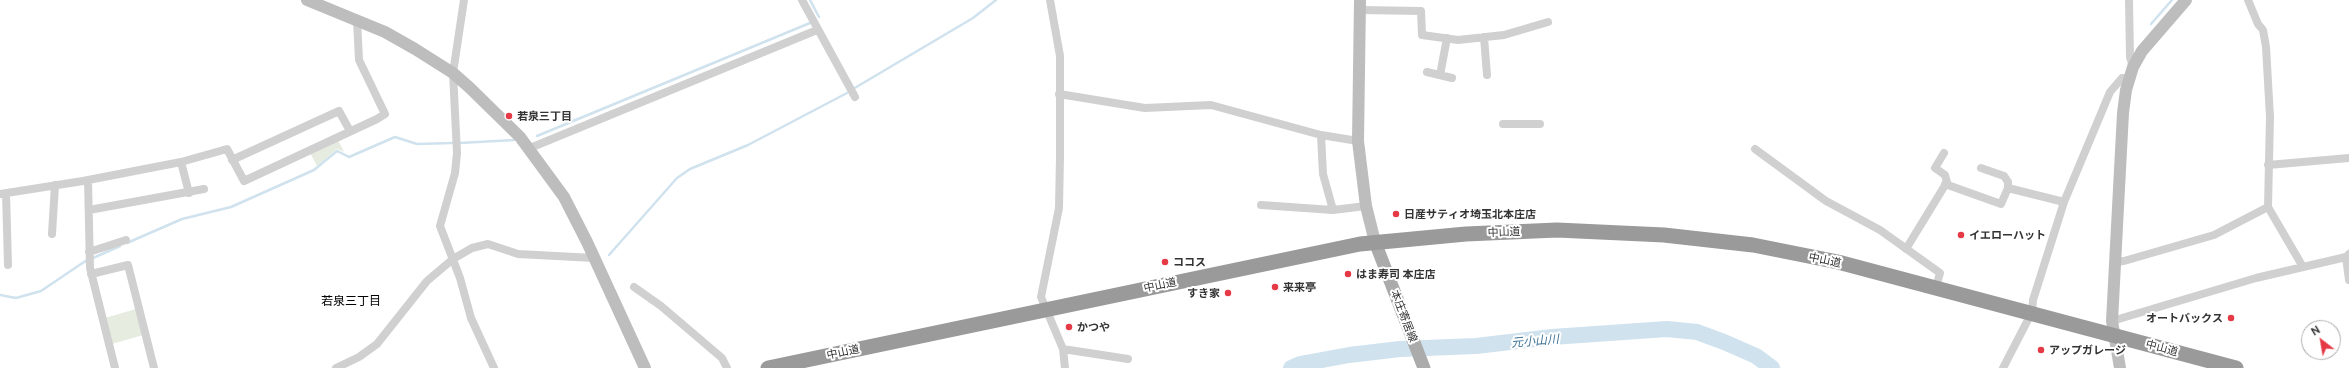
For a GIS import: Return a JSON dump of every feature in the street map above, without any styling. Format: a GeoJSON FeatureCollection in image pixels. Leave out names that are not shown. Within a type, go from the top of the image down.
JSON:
{"type":"FeatureCollection","features":[{"type":"Feature","properties":{"kind":"highway","name":"中山道"},"geometry":{"type":"LineString","coordinates":[[768,368],[1046,308],[1375,242],[1466,234],[1557,230],[1664,235],[1754,245],[1838,262],[2032,312],[2112,327],[2236,368]]}},
{"type":"Feature","properties":{"kind":"main road","name":"本庄寄居線"},"geometry":{"type":"LineString","coordinates":[[1375,242],[1424,367]]}},
{"type":"Feature","properties":{"kind":"street"},"geometry":{"type":"LineString","coordinates":[[307,0],[357,20],[415,49],[453,73],[502,118],[530,148],[564,197],[645,368]]}},
{"type":"Feature","properties":{"kind":"street"},"geometry":{"type":"LineString","coordinates":[[464,0],[453,73],[456,153],[455,173],[440,226],[453,259],[471,318],[494,368]]}},
{"type":"Feature","properties":{"kind":"street"},"geometry":{"type":"LineString","coordinates":[[802,0],[855,97]]}},
{"type":"Feature","properties":{"kind":"street"},"geometry":{"type":"LineString","coordinates":[[1050,0],[1060,56],[1059,208],[1041,297],[1063,349],[1065,368]]}},
{"type":"Feature","properties":{"kind":"street"},"geometry":{"type":"LineString","coordinates":[[2120,368],[2112,327],[2123,113],[2131,72],[2129,0]]}},
{"type":"Feature","properties":{"kind":"street"},"geometry":{"type":"LineString","coordinates":[[2002,368],[2032,312],[2034,300],[2064,202],[2110,92],[2122,78],[2131,72],[2159,29],[2186,0]]}},
{"type":"Feature","properties":{"kind":"street"},"geometry":{"type":"LineString","coordinates":[[2248,0],[2258,24],[2263,30],[2266,47],[2269,82],[2268,207],[2302,267]]}},
{"type":"Feature","properties":{"kind":"street"},"geometry":{"type":"LineString","coordinates":[[1375,242],[1366,206],[1358,141],[1360,5],[1421,11],[1422,35],[1447,38],[1504,36],[1548,22]]}},
{"type":"Feature","properties":{"kind":"street"},"geometry":{"type":"LineString","coordinates":[[8,265],[3,194],[182,162],[227,149],[244,181],[385,114],[359,60],[357,20]]}},
{"type":"Feature","properties":{"kind":"street"},"geometry":{"type":"LineString","coordinates":[[530,148],[818,30]]}},
{"type":"Feature","properties":{"kind":"street"},"geometry":{"type":"LineString","coordinates":[[1484,37],[1488,76]]}},
{"type":"Feature","properties":{"kind":"street"},"geometry":{"type":"LineString","coordinates":[[1440,75],[1447,38]]}},
{"type":"Feature","properties":{"kind":"street"},"geometry":{"type":"LineString","coordinates":[[1427,72],[1452,78]]}},
{"type":"Feature","properties":{"kind":"street"},"geometry":{"type":"LineString","coordinates":[[1059,94],[1145,108],[1211,105],[1320,135],[1358,141]]}},
{"type":"Feature","properties":{"kind":"street"},"geometry":{"type":"LineString","coordinates":[[232,160],[339,111],[350,131]]}},
{"type":"Feature","properties":{"kind":"street"},"geometry":{"type":"LineString","coordinates":[[1503,124],[1540,124]]}},
{"type":"Feature","properties":{"kind":"street"},"geometry":{"type":"LineString","coordinates":[[1320,135],[1323,174],[1333,210]]}},
{"type":"Feature","properties":{"kind":"street"},"geometry":{"type":"LineString","coordinates":[[1755,149],[1826,201],[1880,230],[1940,273],[1936,287]]}},
{"type":"Feature","properties":{"kind":"street"},"geometry":{"type":"LineString","coordinates":[[1906,249],[1945,184],[1945,175],[1935,168],[1944,153]]}},
{"type":"Feature","properties":{"kind":"street"},"geometry":{"type":"LineString","coordinates":[[2268,165],[2349,158]]}},
{"type":"Feature","properties":{"kind":"street"},"geometry":{"type":"LineString","coordinates":[[182,162],[188,192]]}},
{"type":"Feature","properties":{"kind":"street"},"geometry":{"type":"LineString","coordinates":[[1945,184],[2001,204],[2008,188],[2008,182],[2004,176],[1981,168]]}},
{"type":"Feature","properties":{"kind":"street"},"geometry":{"type":"LineString","coordinates":[[88,180],[89,257],[91,274],[115,368]]}},
{"type":"Feature","properties":{"kind":"street"},"geometry":{"type":"LineString","coordinates":[[52,234],[55,185]]}},
{"type":"Feature","properties":{"kind":"street"},"geometry":{"type":"LineString","coordinates":[[2008,188],[2064,202]]}},
{"type":"Feature","properties":{"kind":"street"},"geometry":{"type":"LineString","coordinates":[[89,210],[204,189]]}},
{"type":"Feature","properties":{"kind":"street"},"geometry":{"type":"LineString","coordinates":[[1261,205],[1333,210],[1366,206]]}},
{"type":"Feature","properties":{"kind":"street"},"geometry":{"type":"LineString","coordinates":[[2115,262],[2124,261],[2214,235],[2268,207]]}},
{"type":"Feature","properties":{"kind":"street"},"geometry":{"type":"LineString","coordinates":[[89,257],[126,240]]}},
{"type":"Feature","properties":{"kind":"street"},"geometry":{"type":"LineString","coordinates":[[336,368],[359,357],[377,344],[427,281],[453,259],[472,248],[488,244],[518,254],[594,258]]}},
{"type":"Feature","properties":{"kind":"street"},"geometry":{"type":"LineString","coordinates":[[2112,327],[2256,278],[2347,256],[2349,280]]}},
{"type":"Feature","properties":{"kind":"street"},"geometry":{"type":"LineString","coordinates":[[91,274],[128,265],[154,368]]}},
{"type":"Feature","properties":{"kind":"street"},"geometry":{"type":"LineString","coordinates":[[634,288],[661,306],[722,358],[727,368]]}},
{"type":"Feature","properties":{"kind":"street"},"geometry":{"type":"LineString","coordinates":[[1063,349],[1128,359]]}},
{"type":"Feature","properties":{"kind":"shaded area"},"geometry":{"type":"Polygon","coordinates":[[[338,140],[344,152],[337,149],[317,166],[310,153],[338,140]]]}},
{"type":"Feature","properties":{"kind":"shaded area"},"geometry":{"type":"Polygon","coordinates":[[[136,309],[143,335],[112,344],[105,318],[136,309]]]}},
{"type":"Feature","properties":{"kind":"waterway"},"geometry":{"type":"LineString","coordinates":[[810,0],[819,17]]}},
{"type":"Feature","properties":{"kind":"waterway"},"geometry":{"type":"LineString","coordinates":[[853,89],[973,18],[996,0]]}},
{"type":"Feature","properties":{"kind":"waterway"},"geometry":{"type":"LineString","coordinates":[[2151,24],[2172,0]]}},
{"type":"Feature","properties":{"kind":"waterway"},"geometry":{"type":"LineString","coordinates":[[537,136],[810,23]]}},
{"type":"Feature","properties":{"kind":"waterway"},"geometry":{"type":"LineString","coordinates":[[609,255],[677,178],[690,169],[748,145],[847,93]]}},
{"type":"Feature","properties":{"kind":"waterway"},"geometry":{"type":"LineString","coordinates":[[127,243],[182,219],[231,207],[314,170],[337,151],[349,157],[395,137],[417,144],[452,143]]}},
{"type":"Feature","properties":{"kind":"waterway"},"geometry":{"type":"LineString","coordinates":[[460,143],[514,140]]}},
{"type":"Feature","properties":{"kind":"waterway"},"geometry":{"type":"LineString","coordinates":[[0,295],[16,298],[41,291],[84,262],[120,246]]}},
{"type":"Feature","properties":{"kind":"waterway","name":"元小山川"},"geometry":{"type":"LineString","coordinates":[[1291,368],[1300,364],[1349,355],[1400,349],[1476,346],[1552,337],[1667,329],[1697,332],[1724,342],[1756,356],[1772,368]]}},
{"type":"Feature","properties":{"kind":"place","name":"若泉三丁目"},"geometry":{"type":"Point","coordinates":[509,116]}},
{"type":"Feature","properties":{"kind":"place","name":"日産サティオ埼玉北本庄店"},"geometry":{"type":"Point","coordinates":[1396,214]}},
{"type":"Feature","properties":{"kind":"place","name":"イエローハット"},"geometry":{"type":"Point","coordinates":[1961,235]}},
{"type":"Feature","properties":{"kind":"place","name":"ココス"},"geometry":{"type":"Point","coordinates":[1165,262]}},
{"type":"Feature","properties":{"kind":"place","name":"はま寿司 本庄店"},"geometry":{"type":"Point","coordinates":[1348,274]}},
{"type":"Feature","properties":{"kind":"place","name":"来来亭"},"geometry":{"type":"Point","coordinates":[1275,287]}},
{"type":"Feature","properties":{"kind":"place","name":"すき家"},"geometry":{"type":"Point","coordinates":[1228,293]}},
{"type":"Feature","properties":{"kind":"place","name":"オートバックス"},"geometry":{"type":"Point","coordinates":[2231,318]}},
{"type":"Feature","properties":{"kind":"place","name":"かつや"},"geometry":{"type":"Point","coordinates":[1069,327]}},
{"type":"Feature","properties":{"kind":"place","name":"アップガレージ"},"geometry":{"type":"Point","coordinates":[2041,350]}},
{"type":"Feature","properties":{"kind":"district","name":"若泉三丁目"},"geometry":{"type":"Point","coordinates":[351,301]}}]}
